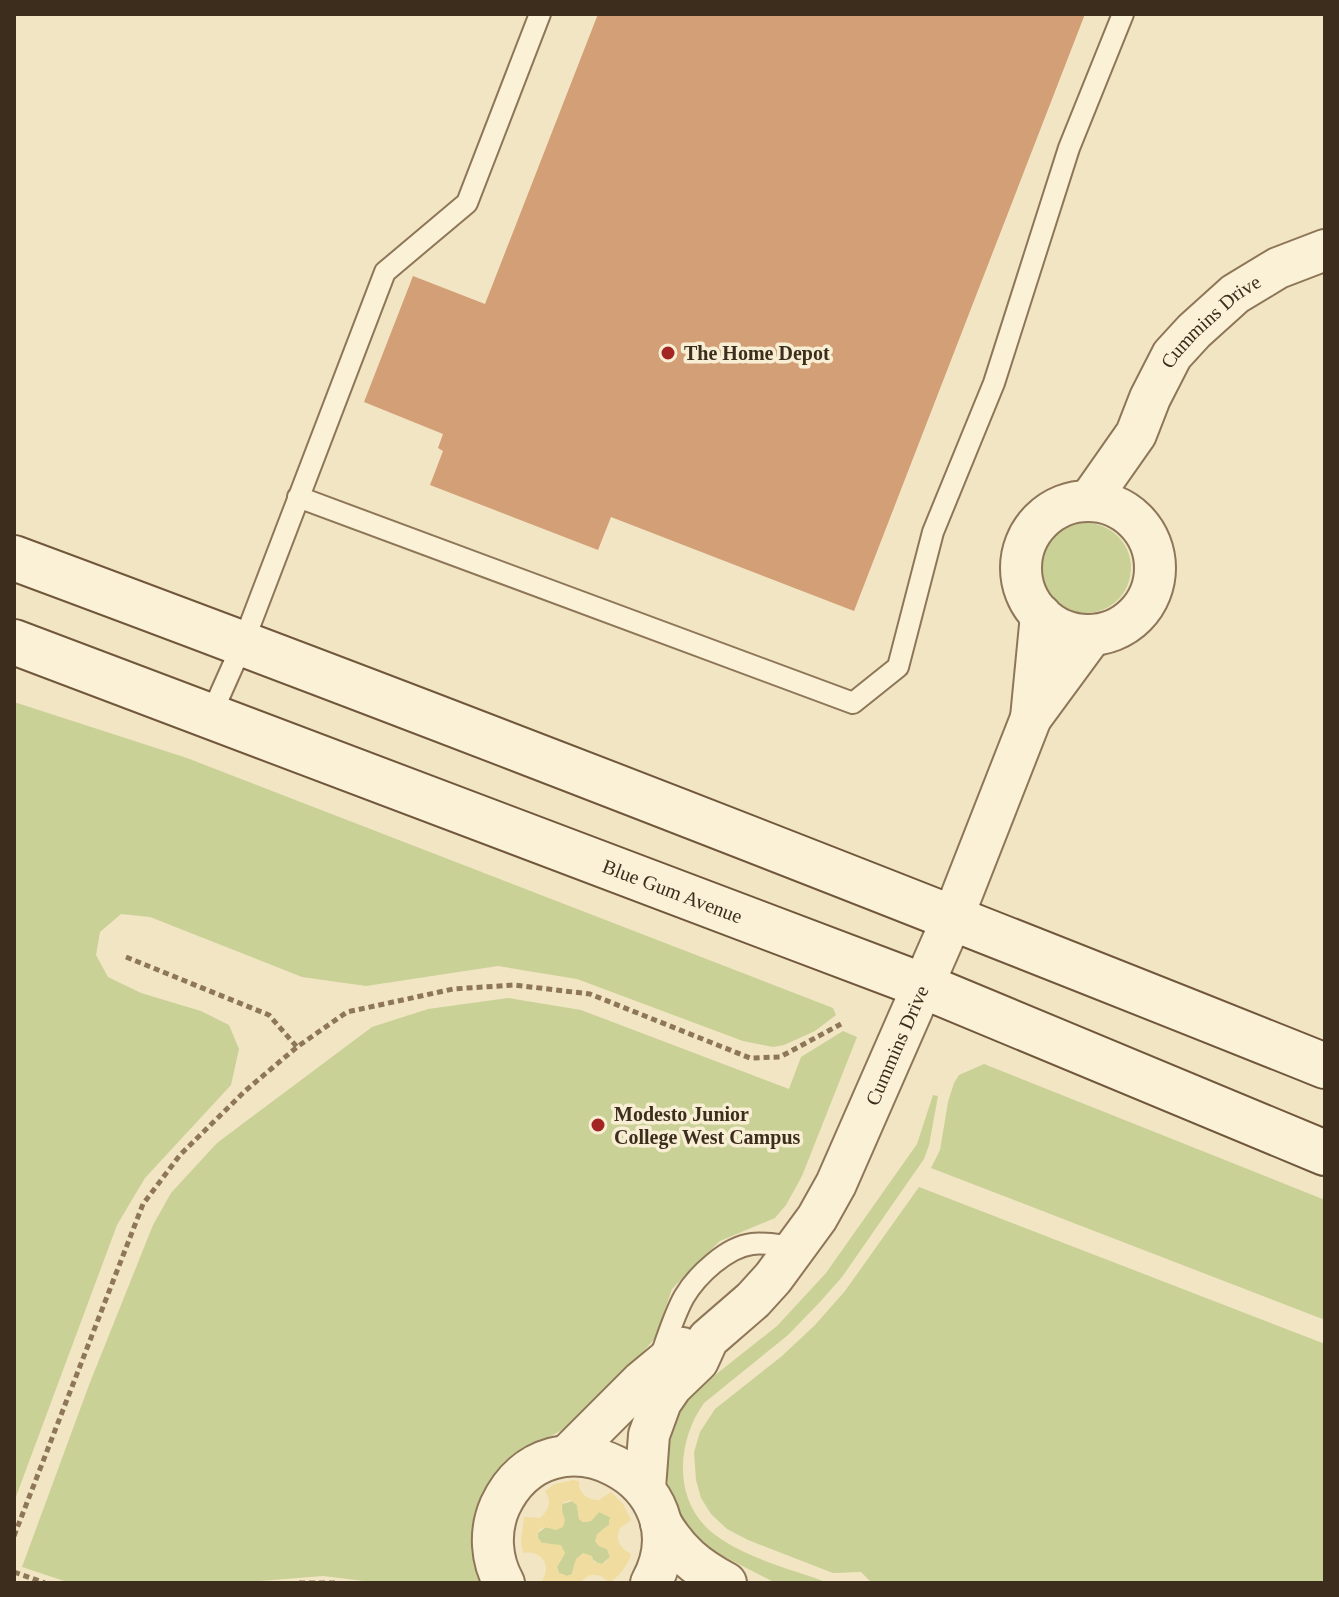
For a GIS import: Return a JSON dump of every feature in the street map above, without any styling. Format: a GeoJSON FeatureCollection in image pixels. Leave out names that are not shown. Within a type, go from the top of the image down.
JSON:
{"type":"FeatureCollection","features":[{"type":"Feature","properties":{"kind":"main road"},"geometry":{"type":"LineString","coordinates":[[14,558],[953,917],[1325,1066]]}},
{"type":"Feature","properties":{"kind":"main road","name":"Blue Gum Avenue"},"geometry":{"type":"LineString","coordinates":[[14,642],[921,985],[1325,1153]]}},
{"type":"Feature","properties":{"kind":"street","name":"Cummins Drive"},"geometry":{"type":"LineString","coordinates":[[1089,501],[1136,434],[1172,355],[1194,331],[1235,294],[1278,268],[1325,250]]}},
{"type":"Feature","properties":{"kind":"street","name":"Cummins Drive"},"geometry":{"type":"LineString","coordinates":[[1130,516],[1136,434]]}},
{"type":"Feature","properties":{"kind":"street"},"geometry":{"type":"LineString","coordinates":[[1089,501],[1110,505],[1130,516],[1146,533],[1154,555],[1155,578],[1148,600],[1133,618],[1114,630],[1092,635],[1069,633],[1049,624],[1034,609],[1024,590],[1020,569],[1024,548],[1033,529],[1049,514],[1068,504],[1089,501]]}},
{"type":"Feature","properties":{"kind":"street","name":"Cummins Drive"},"geometry":{"type":"LineString","coordinates":[[1031,718],[1041,615]]}},
{"type":"Feature","properties":{"kind":"street","name":"Cummins Drive"},"geometry":{"type":"LineString","coordinates":[[651,1583],[662,1548],[653,1506],[649,1435],[657,1411],[672,1386],[698,1361],[708,1339],[753,1300],[817,1218],[836,1184],[953,917],[1031,718],[1092,635]]}},
{"type":"Feature","properties":{"kind":"street","name":"Cummins Drive"},"geometry":{"type":"LineString","coordinates":[[568,1455],[688,1342],[708,1339]]}},
{"type":"Feature","properties":{"kind":"street"},"geometry":{"type":"LineString","coordinates":[[502,1581],[492,1538],[496,1514],[505,1496],[517,1480],[535,1467],[568,1455],[612,1463],[627,1471],[682,1554],[695,1566],[726,1583]]}},
{"type":"Feature","properties":{"kind":"lane"},"geometry":{"type":"LineString","coordinates":[[210,717],[243,643],[385,272],[467,203],[540,14]]}},
{"type":"Feature","properties":{"kind":"lane"},"geometry":{"type":"LineString","coordinates":[[298,497],[853,703],[898,667],[933,532],[994,383],[1069,148],[1123,14]]}},
{"type":"Feature","properties":{"kind":"lane"},"geometry":{"type":"LineString","coordinates":[[655,1370],[685,1295],[706,1272],[741,1246],[756,1243],[796,1247]]}},
{"type":"Feature","properties":{"kind":"path"},"geometry":{"type":"LineString","coordinates":[[126,957],[269,1015],[297,1047]]}},
{"type":"Feature","properties":{"kind":"path"},"geometry":{"type":"LineString","coordinates":[[14,1536],[143,1204],[180,1155],[245,1091],[297,1047],[347,1012],[453,989],[514,985],[590,994],[750,1058],[780,1057],[841,1024]]}},
{"type":"Feature","properties":{"kind":"path"},"geometry":{"type":"LineString","coordinates":[[14,1572],[45,1583]]}},
{"type":"Feature","properties":{"kind":"path"},"geometry":{"type":"LineString","coordinates":[[299,1583],[338,1583]]}},
{"type":"Feature","properties":{"kind":"green space"},"geometry":{"type":"Polygon","coordinates":[[[1086,523],[1103,527],[1118,536],[1127,551],[1131,568],[1127,585],[1118,600],[1103,609],[1086,613],[1069,609],[1054,600],[1045,585],[1041,568],[1045,551],[1054,536],[1069,527],[1086,523]]]}},
{"type":"Feature","properties":{"kind":"green space"},"geometry":{"type":"Polygon","coordinates":[[[14,702],[187,758],[833,1008],[836,1015],[815,1031],[773,1047],[743,1041],[577,979],[498,966],[366,986],[302,977],[150,917],[121,914],[100,932],[96,955],[108,977],[141,993],[201,1011],[229,1025],[239,1049],[231,1085],[145,1178],[117,1225],[14,1502],[14,702]]]}},
{"type":"Feature","properties":{"kind":"green space"},"geometry":{"type":"Polygon","coordinates":[[[508,998],[581,1010],[789,1089],[801,1057],[843,1031],[857,1037],[802,1176],[786,1205],[775,1218],[720,1241],[672,1289],[655,1338],[644,1351],[566,1428],[508,1462],[484,1492],[479,1509],[480,1583],[380,1583],[323,1576],[234,1583],[70,1583],[22,1567],[89,1385],[153,1225],[171,1193],[217,1143],[372,1027],[428,1009],[508,998]]]}},
{"type":"Feature","properties":{"kind":"green space"},"geometry":{"type":"Polygon","coordinates":[[[984,1064],[1325,1200],[1325,1320],[931,1168],[940,1150],[954,1083],[959,1075],[984,1064]]]}},
{"type":"Feature","properties":{"kind":"green space"},"geometry":{"type":"Polygon","coordinates":[[[933,1095],[938,1096],[924,1159],[842,1277],[788,1335],[704,1403],[687,1438],[683,1476],[694,1511],[705,1526],[746,1553],[829,1583],[776,1583],[711,1550],[681,1520],[668,1484],[667,1451],[680,1412],[695,1391],[777,1326],[826,1273],[917,1144],[933,1095]]]}},
{"type":"Feature","properties":{"kind":"green space"},"geometry":{"type":"Polygon","coordinates":[[[919,1187],[1325,1344],[1325,1583],[872,1583],[861,1572],[833,1573],[748,1540],[727,1529],[711,1514],[701,1498],[696,1480],[694,1452],[700,1432],[715,1409],[782,1356],[815,1325],[845,1291],[919,1187]]]}},
{"type":"Feature","properties":{"kind":"green space"},"geometry":{"type":"Polygon","coordinates":[[[573,1501],[583,1522],[591,1521],[599,1512],[610,1517],[609,1525],[595,1541],[607,1549],[610,1557],[601,1565],[592,1559],[575,1562],[572,1574],[567,1576],[559,1573],[557,1567],[565,1553],[542,1543],[538,1533],[547,1526],[556,1530],[562,1515],[562,1504],[573,1501]]]}},
{"type":"Feature","properties":{"kind":"sand"},"geometry":{"type":"Polygon","coordinates":[[[579,1481],[580,1489],[587,1497],[599,1500],[611,1492],[623,1504],[631,1520],[620,1528],[618,1539],[631,1554],[623,1570],[609,1583],[594,1575],[580,1583],[545,1583],[542,1581],[546,1569],[543,1560],[535,1554],[523,1553],[524,1517],[540,1518],[543,1515],[549,1502],[545,1491],[555,1484],[579,1481]],[[570,1500],[564,1502],[561,1507],[565,1520],[563,1527],[556,1530],[544,1527],[537,1536],[542,1543],[561,1545],[565,1553],[557,1567],[559,1573],[567,1576],[572,1574],[576,1559],[583,1553],[592,1556],[594,1562],[604,1564],[610,1557],[607,1549],[595,1541],[597,1534],[609,1525],[610,1517],[599,1512],[591,1521],[583,1522],[579,1519],[577,1505],[570,1500]]]}},
{"type":"Feature","properties":{"kind":"building","name":"The Home Depot"},"geometry":{"type":"Polygon","coordinates":[[[598,14],[1085,14],[854,611],[611,517],[598,550],[430,485],[443,451],[438,448],[443,434],[364,402],[413,276],[485,304],[598,14]]]}},
{"type":"Feature","properties":{"kind":"place","name":"The Home Depot"},"geometry":{"type":"Point","coordinates":[668,353]}},
{"type":"Feature","properties":{"kind":"place","name":"Modesto Junior College West Campus"},"geometry":{"type":"Point","coordinates":[598,1125]}}]}
